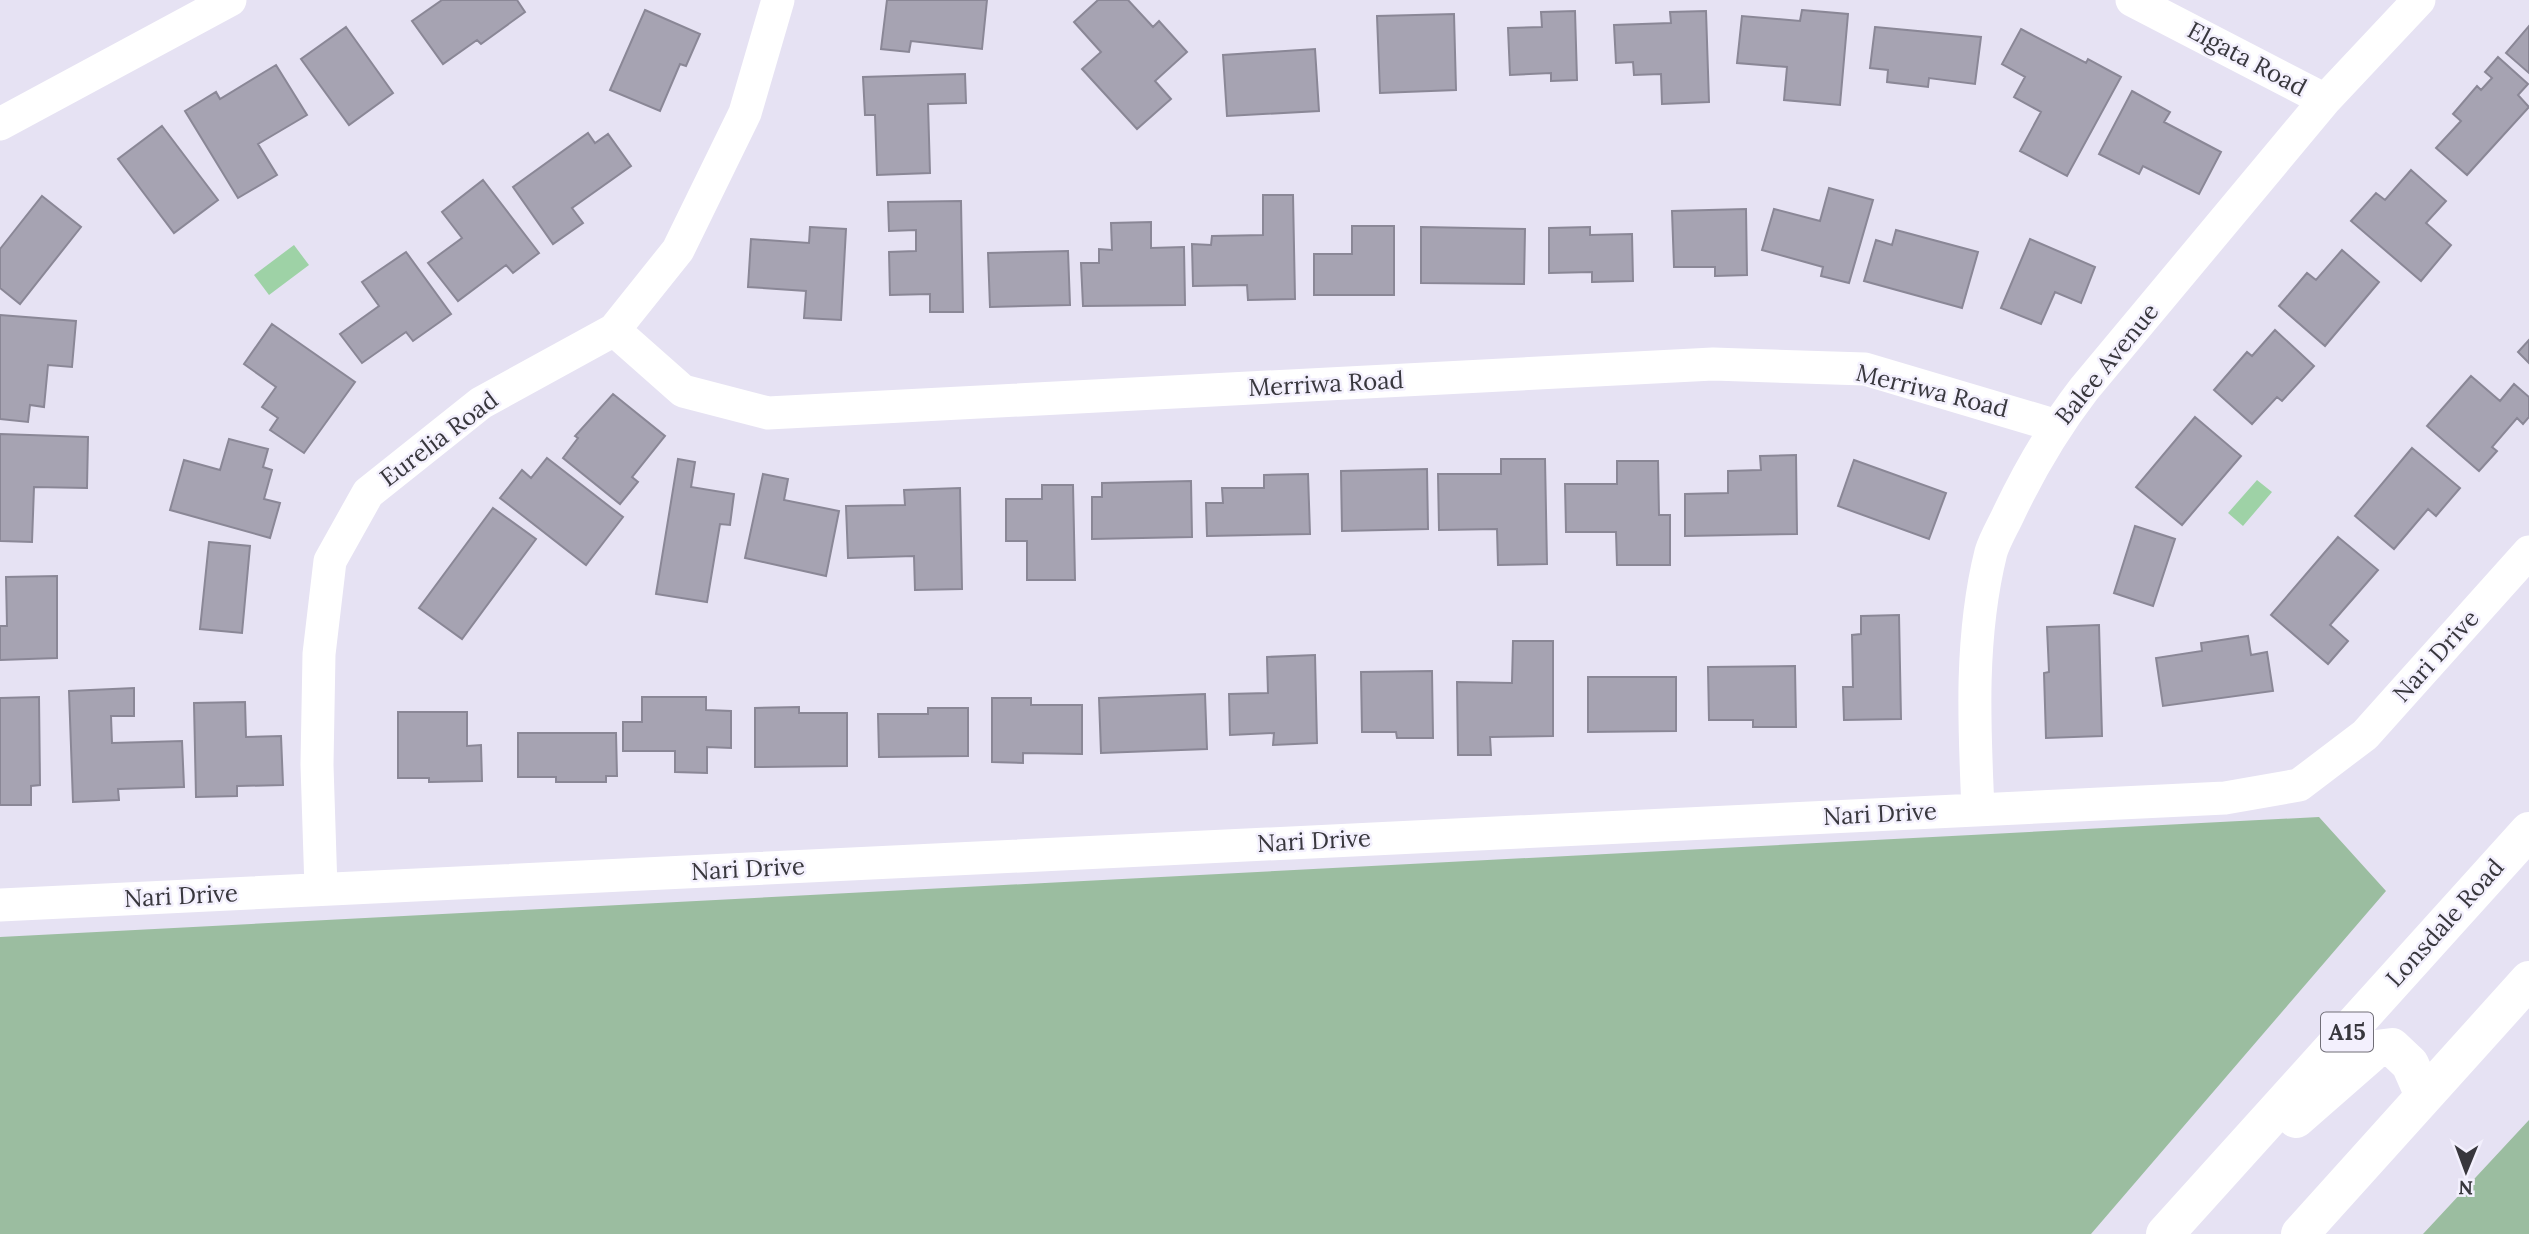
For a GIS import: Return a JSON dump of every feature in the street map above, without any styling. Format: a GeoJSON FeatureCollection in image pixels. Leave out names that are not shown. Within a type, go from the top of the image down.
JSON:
{"type":"FeatureCollection","features":[{"type":"Feature","properties":{"kind":"main road","name":"Lonsdale Road"},"geometry":{"type":"LineString","coordinates":[[2165,1234],[2529,831]]}},
{"type":"Feature","properties":{"kind":"main road"},"geometry":{"type":"LineString","coordinates":[[2300,1234],[2529,980]]}},
{"type":"Feature","properties":{"kind":"main road"},"geometry":{"type":"LineString","coordinates":[[2165,1234],[2376,1049],[2392,1047],[2403,1054],[2424,1096]]}},
{"type":"Feature","properties":{"kind":"street"},"geometry":{"type":"LineString","coordinates":[[0,124],[230,0]]}},
{"type":"Feature","properties":{"kind":"street","name":"Eurelia Road"},"geometry":{"type":"LineString","coordinates":[[321,890],[317,765],[319,654],[330,561],[368,493],[481,403],[614,330],[678,250],[746,113],[778,0]]}},
{"type":"Feature","properties":{"kind":"street","name":"Elgata Road"},"geometry":{"type":"LineString","coordinates":[[2132,0],[2325,100]]}},
{"type":"Feature","properties":{"kind":"street","name":"Balee Avenue"},"geometry":{"type":"LineString","coordinates":[[1978,809],[1975,662],[1992,550],[2023,484],[2057,426],[2325,100],[2419,0]]}},
{"type":"Feature","properties":{"kind":"street","name":"Merriwa Road"},"geometry":{"type":"LineString","coordinates":[[614,330],[683,391],[768,413],[1713,364],[1866,369],[2057,426]]}},
{"type":"Feature","properties":{"kind":"street","name":"Nari Drive"},"geometry":{"type":"LineString","coordinates":[[0,905],[2225,798],[2299,785],[2365,736],[2529,552]]}},
{"type":"Feature","properties":{"kind":"shaded area"},"geometry":{"type":"Polygon","coordinates":[[[294,245],[309,265],[269,295],[254,275],[294,245]]]}},
{"type":"Feature","properties":{"kind":"shaded area"},"geometry":{"type":"Polygon","coordinates":[[[2257,480],[2272,492],[2243,526],[2228,513],[2257,480]]]}},
{"type":"Feature","properties":{"kind":"shaded area"},"geometry":{"type":"Polygon","coordinates":[[[2319,817],[2386,891],[2091,1234],[0,1234],[0,937],[2319,817]]]}},
{"type":"Feature","properties":{"kind":"shaded area"},"geometry":{"type":"Polygon","coordinates":[[[2529,1120],[2529,1234],[2423,1234],[2529,1120]]]}},
{"type":"Feature","properties":{"kind":"building"},"geometry":{"type":"Polygon","coordinates":[[[442,0],[517,0],[525,12],[481,44],[477,40],[443,64],[412,21],[442,0]]]}},
{"type":"Feature","properties":{"kind":"building"},"geometry":{"type":"Polygon","coordinates":[[[887,0],[987,0],[982,49],[911,41],[909,52],[881,49],[887,0]]]}},
{"type":"Feature","properties":{"kind":"building"},"geometry":{"type":"Polygon","coordinates":[[[1098,0],[1128,0],[1153,27],[1159,21],[1187,52],[1155,81],[1171,99],[1137,129],[1082,69],[1101,52],[1074,22],[1098,0]]]}},
{"type":"Feature","properties":{"kind":"building"},"geometry":{"type":"Polygon","coordinates":[[[645,10],[700,34],[686,66],[680,64],[660,111],[610,90],[645,10]]]}},
{"type":"Feature","properties":{"kind":"building"},"geometry":{"type":"Polygon","coordinates":[[[1802,10],[1848,14],[1840,105],[1784,100],[1787,67],[1737,63],[1742,16],[1800,21],[1802,10]]]}},
{"type":"Feature","properties":{"kind":"building"},"geometry":{"type":"Polygon","coordinates":[[[1575,11],[1577,80],[1551,81],[1551,73],[1510,75],[1508,28],[1542,27],[1541,12],[1575,11]]]}},
{"type":"Feature","properties":{"kind":"building"},"geometry":{"type":"Polygon","coordinates":[[[1706,11],[1709,102],[1662,104],[1661,74],[1634,75],[1633,62],[1616,63],[1614,25],[1671,23],[1670,12],[1706,11]]]}},
{"type":"Feature","properties":{"kind":"building"},"geometry":{"type":"Polygon","coordinates":[[[1454,14],[1456,90],[1380,93],[1377,16],[1454,14]]]}},
{"type":"Feature","properties":{"kind":"building"},"geometry":{"type":"Polygon","coordinates":[[[2529,26],[2529,73],[2506,53],[2529,26]]]}},
{"type":"Feature","properties":{"kind":"building"},"geometry":{"type":"Polygon","coordinates":[[[346,27],[393,93],[349,125],[301,59],[346,27]]]}},
{"type":"Feature","properties":{"kind":"building"},"geometry":{"type":"Polygon","coordinates":[[[1875,27],[1981,37],[1975,84],[1929,78],[1928,87],[1887,82],[1888,70],[1870,68],[1875,27]]]}},
{"type":"Feature","properties":{"kind":"building"},"geometry":{"type":"Polygon","coordinates":[[[2021,29],[2086,63],[2088,59],[2121,77],[2067,176],[2020,151],[2041,112],[2014,97],[2025,77],[2002,64],[2021,29]]]}},
{"type":"Feature","properties":{"kind":"building"},"geometry":{"type":"Polygon","coordinates":[[[1315,49],[1319,111],[1227,116],[1223,55],[1315,49]]]}},
{"type":"Feature","properties":{"kind":"building"},"geometry":{"type":"Polygon","coordinates":[[[2498,57],[2528,84],[2518,95],[2529,107],[2467,175],[2436,148],[2461,121],[2453,114],[2477,86],[2481,90],[2492,78],[2485,72],[2498,57]]]}},
{"type":"Feature","properties":{"kind":"building"},"geometry":{"type":"Polygon","coordinates":[[[276,65],[307,115],[258,144],[277,175],[238,198],[185,111],[216,92],[220,99],[276,65]]]}},
{"type":"Feature","properties":{"kind":"building"},"geometry":{"type":"Polygon","coordinates":[[[965,74],[966,103],[928,104],[930,173],[877,175],[875,115],[865,115],[863,77],[965,74]]]}},
{"type":"Feature","properties":{"kind":"building"},"geometry":{"type":"Polygon","coordinates":[[[2132,91],[2170,112],[2164,122],[2221,152],[2199,194],[2143,166],[2139,174],[2099,154],[2132,91]]]}},
{"type":"Feature","properties":{"kind":"building"},"geometry":{"type":"Polygon","coordinates":[[[162,126],[218,200],[174,233],[118,159],[162,126]]]}},
{"type":"Feature","properties":{"kind":"building"},"geometry":{"type":"Polygon","coordinates":[[[588,133],[595,143],[608,134],[631,166],[572,208],[583,223],[553,244],[513,187],[588,133]]]}},
{"type":"Feature","properties":{"kind":"building"},"geometry":{"type":"Polygon","coordinates":[[[2411,170],[2446,201],[2426,223],[2451,245],[2421,281],[2351,221],[2376,193],[2385,200],[2411,170]]]}},
{"type":"Feature","properties":{"kind":"building"},"geometry":{"type":"Polygon","coordinates":[[[483,180],[539,253],[513,273],[506,265],[458,301],[428,263],[462,238],[442,212],[483,180]]]}},
{"type":"Feature","properties":{"kind":"building"},"geometry":{"type":"Polygon","coordinates":[[[1829,188],[1873,200],[1849,283],[1821,276],[1823,267],[1762,250],[1774,209],[1820,221],[1829,188]]]}},
{"type":"Feature","properties":{"kind":"building"},"geometry":{"type":"Polygon","coordinates":[[[1263,195],[1293,195],[1295,299],[1248,300],[1247,285],[1193,286],[1192,244],[1211,245],[1212,236],[1263,235],[1263,195]]]}},
{"type":"Feature","properties":{"kind":"building"},"geometry":{"type":"Polygon","coordinates":[[[42,196],[81,227],[20,304],[0,288],[0,249],[42,196]]]}},
{"type":"Feature","properties":{"kind":"building"},"geometry":{"type":"Polygon","coordinates":[[[961,201],[963,312],[930,312],[930,294],[890,295],[889,252],[916,251],[916,230],[889,231],[888,202],[961,201]]]}},
{"type":"Feature","properties":{"kind":"building"},"geometry":{"type":"Polygon","coordinates":[[[1746,209],[1747,275],[1715,276],[1715,267],[1674,267],[1672,211],[1746,209]]]}},
{"type":"Feature","properties":{"kind":"building"},"geometry":{"type":"Polygon","coordinates":[[[1151,222],[1151,248],[1184,247],[1185,305],[1083,306],[1081,263],[1099,263],[1099,249],[1112,250],[1111,223],[1151,222]]]}},
{"type":"Feature","properties":{"kind":"building"},"geometry":{"type":"Polygon","coordinates":[[[1352,226],[1394,226],[1394,295],[1314,295],[1314,254],[1352,254],[1352,226]]]}},
{"type":"Feature","properties":{"kind":"building"},"geometry":{"type":"Polygon","coordinates":[[[810,227],[846,229],[841,320],[804,318],[806,291],[748,287],[751,239],[809,243],[810,227]]]}},
{"type":"Feature","properties":{"kind":"building"},"geometry":{"type":"Polygon","coordinates":[[[1421,227],[1525,229],[1524,284],[1421,283],[1421,227]]]}},
{"type":"Feature","properties":{"kind":"building"},"geometry":{"type":"Polygon","coordinates":[[[1590,227],[1590,235],[1632,234],[1633,281],[1592,282],[1592,272],[1549,273],[1549,228],[1590,227]]]}},
{"type":"Feature","properties":{"kind":"building"},"geometry":{"type":"Polygon","coordinates":[[[1896,230],[1978,252],[1962,308],[1864,281],[1876,240],[1892,245],[1896,230]]]}},
{"type":"Feature","properties":{"kind":"building"},"geometry":{"type":"Polygon","coordinates":[[[2030,239],[2095,267],[2081,303],[2055,292],[2041,324],[2001,308],[2030,239]]]}},
{"type":"Feature","properties":{"kind":"building"},"geometry":{"type":"Polygon","coordinates":[[[2342,250],[2379,282],[2325,346],[2279,306],[2307,273],[2316,280],[2342,250]]]}},
{"type":"Feature","properties":{"kind":"building"},"geometry":{"type":"Polygon","coordinates":[[[1068,251],[1070,305],[990,307],[988,253],[1068,251]]]}},
{"type":"Feature","properties":{"kind":"building"},"geometry":{"type":"Polygon","coordinates":[[[406,252],[451,314],[413,341],[406,332],[362,363],[340,334],[379,306],[362,282],[406,252]]]}},
{"type":"Feature","properties":{"kind":"building"},"geometry":{"type":"Polygon","coordinates":[[[0,315],[76,321],[72,367],[48,365],[44,407],[30,405],[28,422],[0,419],[0,315]]]}},
{"type":"Feature","properties":{"kind":"building"},"geometry":{"type":"Polygon","coordinates":[[[272,324],[355,382],[304,453],[270,430],[278,418],[262,407],[276,387],[244,364],[272,324]]]}},
{"type":"Feature","properties":{"kind":"building"},"geometry":{"type":"Polygon","coordinates":[[[2275,330],[2314,366],[2282,401],[2277,397],[2252,424],[2214,390],[2247,352],[2252,356],[2275,330]]]}},
{"type":"Feature","properties":{"kind":"building"},"geometry":{"type":"Polygon","coordinates":[[[2529,340],[2529,363],[2518,352],[2529,340]]]}},
{"type":"Feature","properties":{"kind":"building"},"geometry":{"type":"Polygon","coordinates":[[[2471,376],[2500,401],[2514,384],[2529,397],[2529,417],[2523,424],[2517,418],[2492,447],[2497,451],[2479,471],[2427,426],[2471,376]]]}},
{"type":"Feature","properties":{"kind":"building"},"geometry":{"type":"Polygon","coordinates":[[[613,394],[665,436],[632,477],[638,482],[620,504],[563,458],[578,438],[575,436],[613,394]]]}},
{"type":"Feature","properties":{"kind":"building"},"geometry":{"type":"Polygon","coordinates":[[[2195,417],[2241,456],[2182,525],[2136,487],[2195,417]]]}},
{"type":"Feature","properties":{"kind":"building"},"geometry":{"type":"Polygon","coordinates":[[[0,434],[88,437],[87,488],[34,487],[32,542],[0,541],[0,434]]]}},
{"type":"Feature","properties":{"kind":"building"},"geometry":{"type":"Polygon","coordinates":[[[229,439],[268,449],[263,467],[272,470],[264,499],[280,503],[270,538],[170,510],[184,460],[220,470],[229,439]]]}},
{"type":"Feature","properties":{"kind":"building"},"geometry":{"type":"Polygon","coordinates":[[[2412,448],[2460,488],[2436,516],[2428,509],[2394,549],[2355,516],[2412,448]]]}},
{"type":"Feature","properties":{"kind":"building"},"geometry":{"type":"Polygon","coordinates":[[[1796,455],[1797,534],[1685,536],[1685,494],[1728,493],[1728,471],[1761,470],[1760,456],[1796,455]]]}},
{"type":"Feature","properties":{"kind":"building"},"geometry":{"type":"Polygon","coordinates":[[[547,458],[623,517],[586,565],[500,498],[522,470],[531,478],[547,458]]]}},
{"type":"Feature","properties":{"kind":"building"},"geometry":{"type":"Polygon","coordinates":[[[678,459],[695,462],[691,487],[734,494],[730,525],[720,524],[707,602],[656,594],[678,459]]]}},
{"type":"Feature","properties":{"kind":"building"},"geometry":{"type":"Polygon","coordinates":[[[1501,459],[1545,459],[1547,564],[1498,565],[1497,529],[1439,530],[1438,474],[1501,474],[1501,459]]]}},
{"type":"Feature","properties":{"kind":"building"},"geometry":{"type":"Polygon","coordinates":[[[1854,460],[1946,493],[1929,539],[1838,506],[1854,460]]]}},
{"type":"Feature","properties":{"kind":"building"},"geometry":{"type":"Polygon","coordinates":[[[1617,461],[1658,461],[1659,515],[1670,515],[1670,565],[1617,565],[1616,532],[1566,532],[1565,484],[1617,484],[1617,461]]]}},
{"type":"Feature","properties":{"kind":"building"},"geometry":{"type":"Polygon","coordinates":[[[1427,469],[1428,529],[1342,531],[1341,471],[1427,469]]]}},
{"type":"Feature","properties":{"kind":"building"},"geometry":{"type":"Polygon","coordinates":[[[763,474],[788,479],[784,500],[839,511],[826,576],[745,558],[763,474]]]}},
{"type":"Feature","properties":{"kind":"building"},"geometry":{"type":"Polygon","coordinates":[[[1308,474],[1310,534],[1207,536],[1206,503],[1223,503],[1222,488],[1264,488],[1264,475],[1308,474]]]}},
{"type":"Feature","properties":{"kind":"building"},"geometry":{"type":"Polygon","coordinates":[[[1191,481],[1192,537],[1092,539],[1092,497],[1102,497],[1102,483],[1191,481]]]}},
{"type":"Feature","properties":{"kind":"building"},"geometry":{"type":"Polygon","coordinates":[[[1042,485],[1073,485],[1075,580],[1027,580],[1027,541],[1006,541],[1006,499],[1042,499],[1042,485]]]}},
{"type":"Feature","properties":{"kind":"building"},"geometry":{"type":"Polygon","coordinates":[[[960,488],[962,589],[915,590],[914,556],[848,558],[846,506],[905,505],[904,490],[960,488]]]}},
{"type":"Feature","properties":{"kind":"building"},"geometry":{"type":"Polygon","coordinates":[[[493,508],[536,539],[462,639],[419,608],[493,508]]]}},
{"type":"Feature","properties":{"kind":"building"},"geometry":{"type":"Polygon","coordinates":[[[2135,526],[2175,539],[2153,606],[2114,593],[2135,526]]]}},
{"type":"Feature","properties":{"kind":"building"},"geometry":{"type":"Polygon","coordinates":[[[2338,537],[2378,570],[2330,625],[2348,641],[2328,664],[2271,615],[2338,537]]]}},
{"type":"Feature","properties":{"kind":"building"},"geometry":{"type":"Polygon","coordinates":[[[209,542],[250,546],[242,633],[200,629],[209,542]]]}},
{"type":"Feature","properties":{"kind":"building"},"geometry":{"type":"Polygon","coordinates":[[[57,576],[57,658],[0,660],[0,626],[7,626],[6,577],[57,576]]]}},
{"type":"Feature","properties":{"kind":"building"},"geometry":{"type":"Polygon","coordinates":[[[1899,615],[1901,719],[1844,720],[1843,687],[1853,687],[1852,635],[1861,634],[1861,616],[1899,615]]]}},
{"type":"Feature","properties":{"kind":"building"},"geometry":{"type":"Polygon","coordinates":[[[2099,625],[2102,736],[2046,738],[2044,673],[2049,672],[2047,627],[2099,625]]]}},
{"type":"Feature","properties":{"kind":"building"},"geometry":{"type":"Polygon","coordinates":[[[2248,636],[2251,655],[2267,652],[2273,691],[2163,706],[2156,658],[2202,651],[2201,643],[2248,636]]]}},
{"type":"Feature","properties":{"kind":"building"},"geometry":{"type":"Polygon","coordinates":[[[1513,641],[1553,641],[1553,736],[1490,737],[1491,755],[1458,755],[1457,682],[1512,683],[1513,641]]]}},
{"type":"Feature","properties":{"kind":"building"},"geometry":{"type":"Polygon","coordinates":[[[1315,655],[1317,743],[1273,745],[1274,733],[1230,735],[1229,694],[1268,693],[1267,657],[1315,655]]]}},
{"type":"Feature","properties":{"kind":"building"},"geometry":{"type":"Polygon","coordinates":[[[1795,666],[1796,727],[1753,727],[1753,720],[1709,720],[1708,667],[1795,666]]]}},
{"type":"Feature","properties":{"kind":"building"},"geometry":{"type":"Polygon","coordinates":[[[1432,671],[1433,738],[1397,738],[1396,732],[1362,732],[1361,672],[1432,671]]]}},
{"type":"Feature","properties":{"kind":"building"},"geometry":{"type":"Polygon","coordinates":[[[1588,677],[1676,677],[1676,731],[1588,732],[1588,677]]]}},
{"type":"Feature","properties":{"kind":"building"},"geometry":{"type":"Polygon","coordinates":[[[134,688],[134,716],[111,716],[112,743],[182,741],[184,787],[118,789],[119,800],[73,802],[69,691],[134,688]]]}},
{"type":"Feature","properties":{"kind":"building"},"geometry":{"type":"Polygon","coordinates":[[[1205,694],[1207,749],[1101,753],[1099,698],[1205,694]]]}},
{"type":"Feature","properties":{"kind":"building"},"geometry":{"type":"Polygon","coordinates":[[[39,697],[40,785],[31,786],[31,805],[0,805],[0,698],[39,697]]]}},
{"type":"Feature","properties":{"kind":"building"},"geometry":{"type":"Polygon","coordinates":[[[642,697],[706,697],[706,710],[731,711],[731,748],[707,747],[707,773],[675,772],[675,751],[623,751],[623,722],[642,722],[642,697]]]}},
{"type":"Feature","properties":{"kind":"building"},"geometry":{"type":"Polygon","coordinates":[[[992,698],[1031,698],[1031,705],[1082,705],[1082,754],[1023,753],[1023,763],[992,762],[992,698]]]}},
{"type":"Feature","properties":{"kind":"building"},"geometry":{"type":"Polygon","coordinates":[[[245,702],[246,737],[281,736],[283,785],[237,786],[237,796],[196,797],[194,703],[245,702]]]}},
{"type":"Feature","properties":{"kind":"building"},"geometry":{"type":"Polygon","coordinates":[[[799,707],[799,713],[847,713],[847,766],[755,767],[755,708],[799,707]]]}},
{"type":"Feature","properties":{"kind":"building"},"geometry":{"type":"Polygon","coordinates":[[[928,708],[968,708],[968,756],[879,757],[878,714],[928,714],[928,708]]]}},
{"type":"Feature","properties":{"kind":"building"},"geometry":{"type":"Polygon","coordinates":[[[398,712],[467,712],[467,746],[481,745],[482,781],[429,782],[429,778],[398,778],[398,712]]]}},
{"type":"Feature","properties":{"kind":"building"},"geometry":{"type":"Polygon","coordinates":[[[518,733],[616,733],[617,776],[606,776],[606,782],[556,782],[556,777],[518,777],[518,733]]]}}]}
